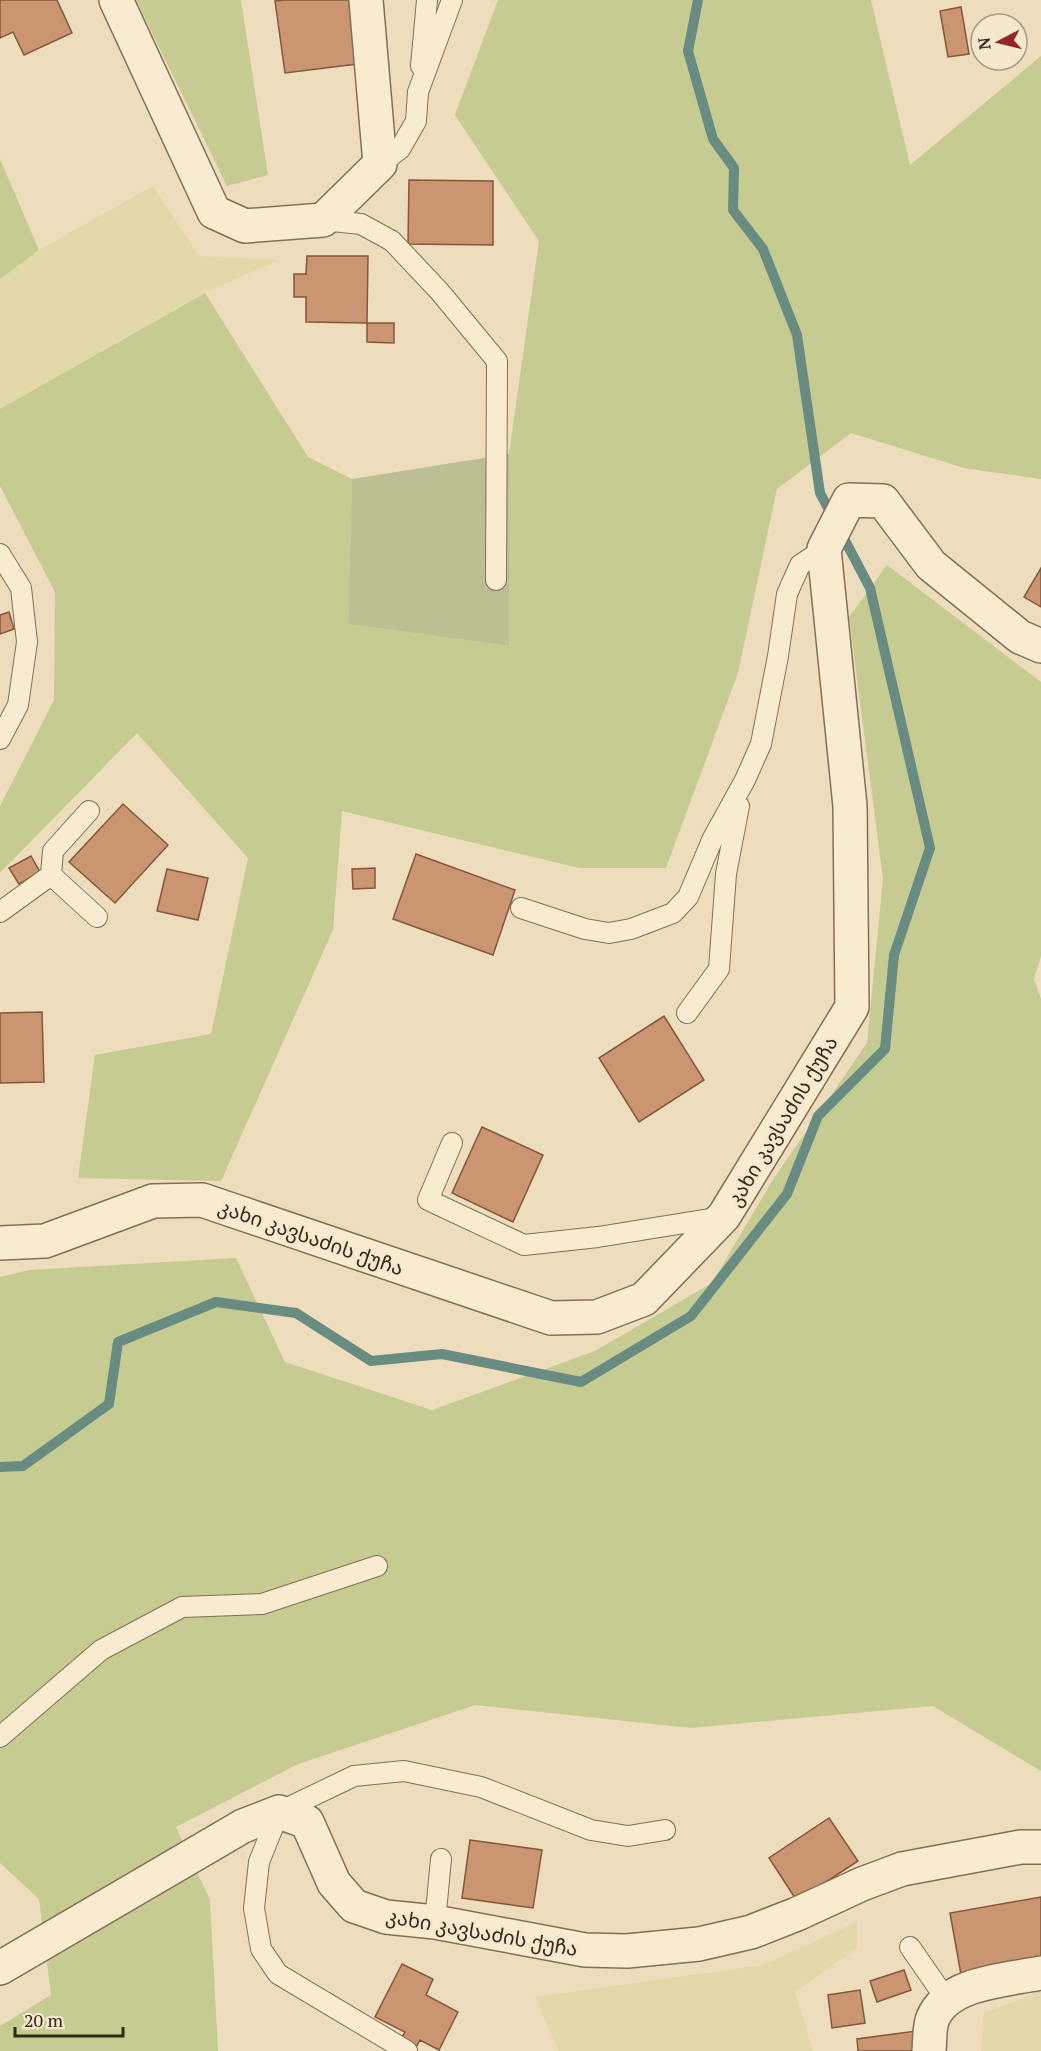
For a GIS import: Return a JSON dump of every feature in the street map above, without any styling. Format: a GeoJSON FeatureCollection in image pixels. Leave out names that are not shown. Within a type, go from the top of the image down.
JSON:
{"type":"FeatureCollection","features":[{"type":"Feature","properties":{"kind":"street"},"geometry":{"type":"LineString","coordinates":[[117,0],[214,212],[245,226],[323,220],[380,164],[366,0]]}},
{"type":"Feature","properties":{"kind":"street"},"geometry":{"type":"LineString","coordinates":[[824,549],[849,500],[883,501],[931,565],[1020,637],[1041,646]]}},
{"type":"Feature","properties":{"kind":"street","name":"კახი კავსაძის ქუჩა"},"geometry":{"type":"LineString","coordinates":[[0,1243],[45,1241],[153,1201],[202,1200],[551,1318],[597,1317],[644,1299],[724,1216],[852,1007],[850,806],[824,549]]}},
{"type":"Feature","properties":{"kind":"street"},"geometry":{"type":"LineString","coordinates":[[0,1968],[243,1826],[279,1812]]}},
{"type":"Feature","properties":{"kind":"street","name":"კახი კავსაძის ქუჩა"},"geometry":{"type":"LineString","coordinates":[[279,1812],[307,1822],[334,1883],[354,1906],[386,1917],[435,1922],[585,1950],[627,1951],[699,1944],[751,1932],[902,1869],[1021,1847],[1041,1847]]}},
{"type":"Feature","properties":{"kind":"street"},"geometry":{"type":"LineString","coordinates":[[929,2051],[932,2019],[946,1999],[974,1986],[1041,1973]]}},
{"type":"Feature","properties":{"kind":"lane"},"geometry":{"type":"LineString","coordinates":[[380,164],[400,149],[416,121],[427,0]]}},
{"type":"Feature","properties":{"kind":"lane"},"geometry":{"type":"LineString","coordinates":[[418,92],[452,0]]}},
{"type":"Feature","properties":{"kind":"lane"},"geometry":{"type":"LineString","coordinates":[[323,220],[361,224],[392,241],[440,292],[497,361],[496,580]]}},
{"type":"Feature","properties":{"kind":"lane"},"geometry":{"type":"LineString","coordinates":[[520,908],[585,929],[609,933],[631,929],[673,913],[688,897],[713,838],[745,780],[761,744],[787,594],[800,565],[824,549]]}},
{"type":"Feature","properties":{"kind":"lane"},"geometry":{"type":"LineString","coordinates":[[0,554],[21,588],[27,642],[18,705],[0,739]]}},
{"type":"Feature","properties":{"kind":"lane"},"geometry":{"type":"LineString","coordinates":[[687,1013],[718,969],[726,874],[745,780]]}},
{"type":"Feature","properties":{"kind":"lane"},"geometry":{"type":"LineString","coordinates":[[0,912],[51,875],[53,851],[88,811]]}},
{"type":"Feature","properties":{"kind":"lane"},"geometry":{"type":"LineString","coordinates":[[51,875],[97,917]]}},
{"type":"Feature","properties":{"kind":"lane"},"geometry":{"type":"LineString","coordinates":[[452,1143],[428,1200],[524,1245],[598,1237],[724,1216]]}},
{"type":"Feature","properties":{"kind":"lane"},"geometry":{"type":"LineString","coordinates":[[0,1737],[100,1650],[182,1607],[262,1604],[376,1566]]}},
{"type":"Feature","properties":{"kind":"lane"},"geometry":{"type":"LineString","coordinates":[[407,2051],[278,1974],[261,1949],[254,1908],[259,1862],[279,1812],[354,1776],[404,1771],[481,1787],[591,1830],[628,1836],[665,1830]]}},
{"type":"Feature","properties":{"kind":"lane"},"geometry":{"type":"LineString","coordinates":[[435,1922],[441,1858]]}},
{"type":"Feature","properties":{"kind":"lane"},"geometry":{"type":"LineString","coordinates":[[910,1947],[946,1999]]}},
{"type":"Feature","properties":{"kind":"shaded area"},"geometry":{"type":"Polygon","coordinates":[[[153,186],[199,256],[279,260],[204,293],[0,409],[0,279],[39,250],[153,186]]]}},
{"type":"Feature","properties":{"kind":"shaded area"},"geometry":{"type":"Polygon","coordinates":[[[857,1922],[857,1948],[795,1992],[813,2051],[559,2051],[535,1997],[763,1965],[857,1922]]]}},
{"type":"Feature","properties":{"kind":"shaded area"},"geometry":{"type":"Polygon","coordinates":[[[1041,1991],[1041,2051],[981,2051],[984,2013],[1041,1991]]]}},
{"type":"Feature","properties":{"kind":"green space"},"geometry":{"type":"Polygon","coordinates":[[[136,0],[241,0],[268,175],[227,186],[136,0]]]}},
{"type":"Feature","properties":{"kind":"green space"},"geometry":{"type":"Polygon","coordinates":[[[498,0],[871,0],[910,165],[1022,72],[1029,72],[1029,66],[1041,56],[1041,479],[964,468],[851,433],[777,489],[738,673],[666,868],[579,868],[342,811],[333,930],[221,1181],[78,1178],[95,1055],[211,1034],[248,858],[137,733],[0,873],[0,806],[54,700],[55,592],[0,486],[0,409],[205,293],[308,457],[352,479],[348,624],[509,646],[509,454],[539,241],[455,115],[498,0]]]}},
{"type":"Feature","properties":{"kind":"green space"},"geometry":{"type":"Polygon","coordinates":[[[0,159],[39,250],[0,279],[0,159]]]}},
{"type":"Feature","properties":{"kind":"green space"},"geometry":{"type":"Polygon","coordinates":[[[509,454],[509,646],[348,624],[352,479],[509,454]]]}},
{"type":"Feature","properties":{"kind":"green space"},"geometry":{"type":"Polygon","coordinates":[[[887,565],[1041,682],[1041,956],[1034,979],[1041,999],[1041,1771],[933,1706],[691,1728],[475,1705],[298,1764],[176,1827],[210,1900],[218,2051],[0,2051],[0,2026],[51,1995],[39,1899],[0,1863],[0,1277],[29,1270],[236,1258],[285,1362],[432,1410],[595,1351],[712,1283],[772,1181],[867,1043],[883,879],[849,617],[887,565]]]}},
{"type":"Feature","properties":{"kind":"building"},"geometry":{"type":"Polygon","coordinates":[[[0,0],[57,0],[72,33],[24,55],[13,32],[0,38],[0,0]]]}},
{"type":"Feature","properties":{"kind":"building"},"geometry":{"type":"Polygon","coordinates":[[[349,0],[357,64],[285,73],[275,1],[349,0]]]}},
{"type":"Feature","properties":{"kind":"building"},"geometry":{"type":"Polygon","coordinates":[[[961,7],[969,54],[948,57],[940,11],[961,7]]]}},
{"type":"Feature","properties":{"kind":"building"},"geometry":{"type":"Polygon","coordinates":[[[409,180],[493,181],[493,245],[408,244],[409,180]]]}},
{"type":"Feature","properties":{"kind":"building"},"geometry":{"type":"Polygon","coordinates":[[[307,256],[368,256],[367,323],[306,322],[306,297],[294,297],[294,274],[306,274],[307,256]]]}},
{"type":"Feature","properties":{"kind":"building"},"geometry":{"type":"Polygon","coordinates":[[[367,323],[394,323],[394,343],[367,342],[367,323]]]}},
{"type":"Feature","properties":{"kind":"building"},"geometry":{"type":"Polygon","coordinates":[[[1041,568],[1041,607],[1024,597],[1041,568]]]}},
{"type":"Feature","properties":{"kind":"building"},"geometry":{"type":"Polygon","coordinates":[[[9,612],[14,629],[0,634],[0,615],[9,612]]]}},
{"type":"Feature","properties":{"kind":"building"},"geometry":{"type":"Polygon","coordinates":[[[123,804],[168,845],[115,903],[69,862],[123,804]]]}},
{"type":"Feature","properties":{"kind":"building"},"geometry":{"type":"Polygon","coordinates":[[[416,854],[515,890],[493,955],[393,919],[416,854]]]}},
{"type":"Feature","properties":{"kind":"building"},"geometry":{"type":"Polygon","coordinates":[[[31,856],[40,872],[19,884],[9,868],[31,856]]]}},
{"type":"Feature","properties":{"kind":"building"},"geometry":{"type":"Polygon","coordinates":[[[375,868],[375,888],[353,889],[352,869],[375,868]]]}},
{"type":"Feature","properties":{"kind":"building"},"geometry":{"type":"Polygon","coordinates":[[[167,869],[208,878],[198,920],[157,911],[167,869]]]}},
{"type":"Feature","properties":{"kind":"building"},"geometry":{"type":"Polygon","coordinates":[[[42,1012],[44,1082],[0,1083],[0,1013],[42,1012]]]}},
{"type":"Feature","properties":{"kind":"building"},"geometry":{"type":"Polygon","coordinates":[[[664,1016],[704,1080],[639,1122],[599,1058],[664,1016]]]}},
{"type":"Feature","properties":{"kind":"building"},"geometry":{"type":"Polygon","coordinates":[[[482,1127],[543,1155],[513,1222],[452,1193],[482,1127]]]}},
{"type":"Feature","properties":{"kind":"building"},"geometry":{"type":"Polygon","coordinates":[[[829,1818],[858,1861],[797,1901],[769,1858],[829,1818]]]}},
{"type":"Feature","properties":{"kind":"building"},"geometry":{"type":"Polygon","coordinates":[[[470,1840],[542,1850],[533,1908],[462,1898],[470,1840]]]}},
{"type":"Feature","properties":{"kind":"building"},"geometry":{"type":"Polygon","coordinates":[[[1041,1897],[1041,1966],[962,1980],[950,1913],[1041,1897]]]}},
{"type":"Feature","properties":{"kind":"building"},"geometry":{"type":"Polygon","coordinates":[[[402,1964],[433,1979],[426,1995],[458,2012],[439,2050],[420,2040],[414,2051],[399,2043],[405,2032],[375,2017],[402,1964]]]}},
{"type":"Feature","properties":{"kind":"building"},"geometry":{"type":"Polygon","coordinates":[[[904,1970],[911,1990],[877,2002],[870,1981],[904,1970]]]}},
{"type":"Feature","properties":{"kind":"building"},"geometry":{"type":"Polygon","coordinates":[[[860,1990],[865,2023],[832,2028],[828,1995],[860,1990]]]}},
{"type":"Feature","properties":{"kind":"building"},"geometry":{"type":"Polygon","coordinates":[[[916,2031],[919,2051],[858,2051],[857,2039],[916,2031]]]}},
{"type":"Feature","properties":{"kind":"waterway"},"geometry":{"type":"LineString","coordinates":[[0,1467],[23,1466],[109,1404],[118,1342],[216,1302],[296,1313],[371,1361],[442,1354],[581,1382],[691,1316],[787,1194],[818,1116],[885,1049],[894,955],[930,848],[870,588],[820,493],[797,335],[763,249],[733,210],[734,168],[713,139],[688,51],[698,0]]}}]}
